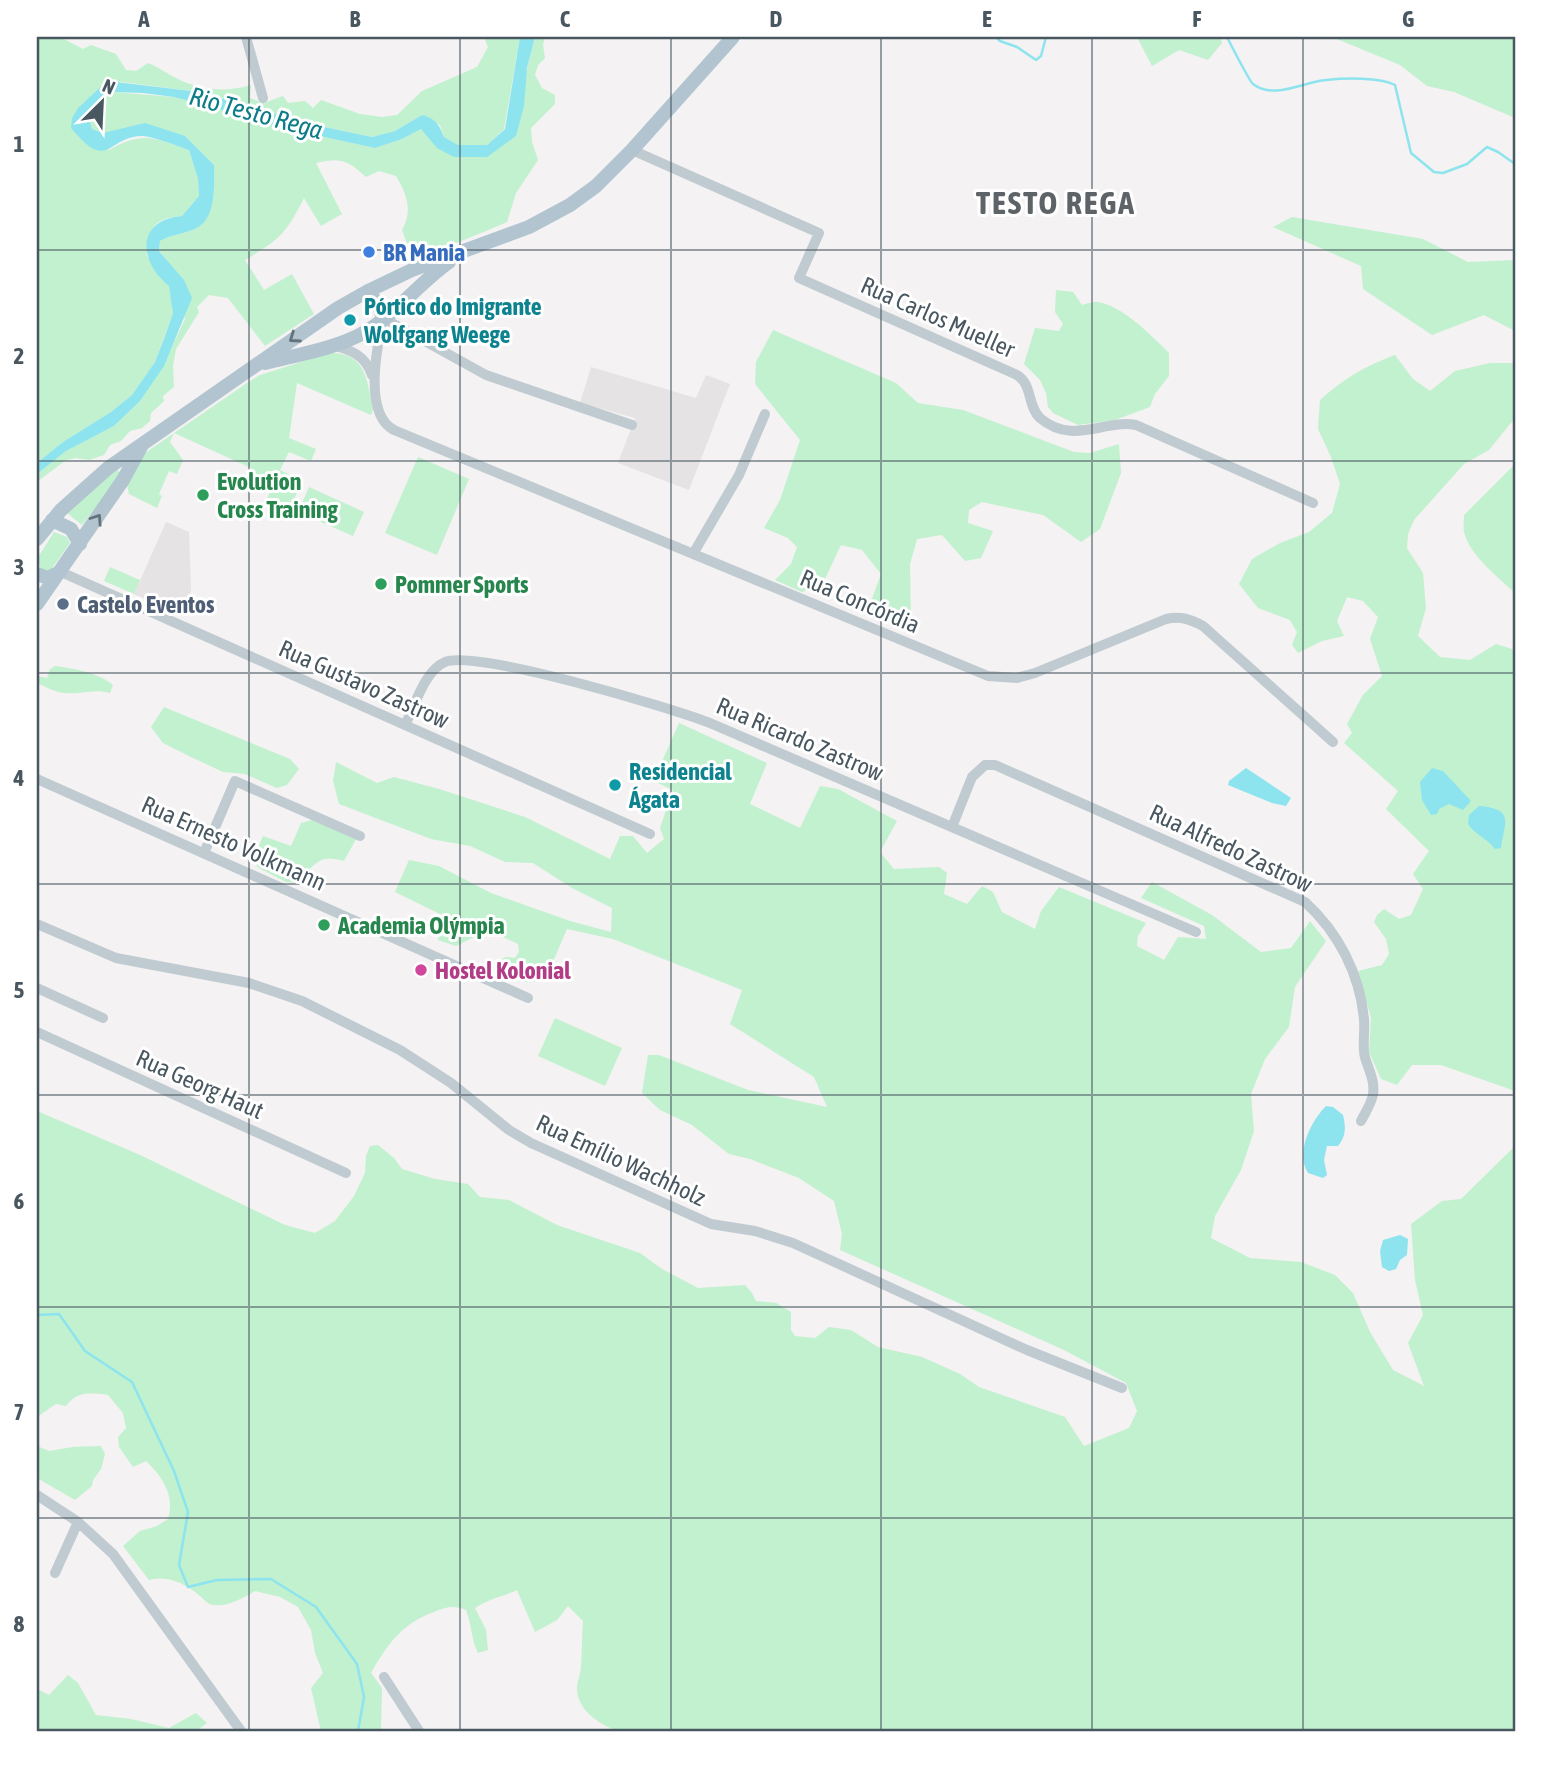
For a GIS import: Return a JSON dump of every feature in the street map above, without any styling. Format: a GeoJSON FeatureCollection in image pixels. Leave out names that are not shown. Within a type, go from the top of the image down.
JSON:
{"type":"FeatureCollection","features":[{"type":"Feature","properties":{"kind":"main road"},"geometry":{"type":"LineString","coordinates":[[42,528],[108,468],[317,323],[368,291],[412,270],[529,228],[556,214],[596,186],[632,150],[733,37]]}},
{"type":"Feature","properties":{"kind":"main road"},"geometry":{"type":"LineString","coordinates":[[254,366],[360,335],[431,275],[463,252]]}},
{"type":"Feature","properties":{"kind":"main road"},"geometry":{"type":"LineString","coordinates":[[368,291],[376,299],[383,318]]}},
{"type":"Feature","properties":{"kind":"main road"},"geometry":{"type":"LineString","coordinates":[[317,323],[320,335],[332,345]]}},
{"type":"Feature","properties":{"kind":"main road"},"geometry":{"type":"LineString","coordinates":[[37,604],[123,480],[144,443]]}},
{"type":"Feature","properties":{"kind":"main road"},"geometry":{"type":"LineString","coordinates":[[42,528],[59,521],[71,529],[80,544]]}},
{"type":"Feature","properties":{"kind":"main road"},"geometry":{"type":"LineString","coordinates":[[37,574],[48,578],[61,572]]}},
{"type":"Feature","properties":{"kind":"street"},"geometry":{"type":"LineString","coordinates":[[246,37],[263,98]]}},
{"type":"Feature","properties":{"kind":"street","name":"Rua Carlos Mueller"},"geometry":{"type":"LineString","coordinates":[[632,150],[819,233],[799,278],[1017,375],[1026,383],[1034,410],[1051,425],[1075,431],[1136,425],[1313,503]]}},
{"type":"Feature","properties":{"kind":"street"},"geometry":{"type":"LineString","coordinates":[[383,318],[486,375],[632,425]]}},
{"type":"Feature","properties":{"kind":"street","name":"Rua Concórdia"},"geometry":{"type":"LineString","coordinates":[[374,381],[383,318]]}},
{"type":"Feature","properties":{"kind":"street","name":"Rua Concórdia"},"geometry":{"type":"LineString","coordinates":[[332,345],[348,349],[364,359],[374,381],[380,415],[388,426],[972,670],[1000,679],[1017,678],[1166,619],[1181,617],[1203,626],[1333,742]]}},
{"type":"Feature","properties":{"kind":"street"},"geometry":{"type":"LineString","coordinates":[[693,554],[739,475],[765,414]]}},
{"type":"Feature","properties":{"kind":"street","name":"Rua Gustavo Zastrow"},"geometry":{"type":"LineString","coordinates":[[61,572],[650,834]]}},
{"type":"Feature","properties":{"kind":"street","name":"Rua Ricardo Zastrow"},"geometry":{"type":"LineString","coordinates":[[405,725],[436,667],[446,661],[458,659],[497,664],[632,697],[682,712],[1196,932]]}},
{"type":"Feature","properties":{"kind":"street","name":"Rua Alfredo Zastrow"},"geometry":{"type":"LineString","coordinates":[[952,827],[972,777],[985,765],[995,765],[1305,902],[1332,931],[1345,953],[1360,994],[1365,1024],[1364,1057],[1375,1087],[1374,1095],[1361,1121]]}},
{"type":"Feature","properties":{"kind":"street","name":"Rua Ernesto Volkmann"},"geometry":{"type":"LineString","coordinates":[[37,779],[528,998]]}},
{"type":"Feature","properties":{"kind":"street"},"geometry":{"type":"LineString","coordinates":[[204,853],[235,781],[360,836]]}},
{"type":"Feature","properties":{"kind":"street","name":"Rua Emílio Wachholz"},"geometry":{"type":"LineString","coordinates":[[37,924],[116,958],[249,983],[302,1001],[400,1050],[451,1083],[509,1130],[531,1143],[710,1224],[755,1231],[793,1243],[1027,1350],[1122,1388]]}},
{"type":"Feature","properties":{"kind":"street"},"geometry":{"type":"LineString","coordinates":[[37,988],[103,1018]]}},
{"type":"Feature","properties":{"kind":"street","name":"Rua Georg Haut"},"geometry":{"type":"LineString","coordinates":[[37,1032],[346,1173]]}},
{"type":"Feature","properties":{"kind":"street"},"geometry":{"type":"LineString","coordinates":[[37,1495],[78,1521],[104,1544],[241,1731]]}},
{"type":"Feature","properties":{"kind":"street"},"geometry":{"type":"LineString","coordinates":[[55,1573],[78,1521]]}},
{"type":"Feature","properties":{"kind":"street"},"geometry":{"type":"LineString","coordinates":[[384,1677],[419,1731]]}},
{"type":"Feature","properties":{"kind":"shaded area"},"geometry":{"type":"Polygon","coordinates":[[[591,367],[696,398],[706,375],[730,384],[689,490],[618,463],[635,418],[580,403],[591,367]]]}},
{"type":"Feature","properties":{"kind":"shaded area"},"geometry":{"type":"Polygon","coordinates":[[[166,522],[189,532],[191,591],[181,615],[134,594],[166,522]]]}},
{"type":"Feature","properties":{"kind":"green space"},"geometry":{"type":"Polygon","coordinates":[[[37,37],[60,37],[83,49],[91,45],[116,54],[126,70],[136,71],[148,63],[183,81],[202,87],[231,89],[251,85],[250,98],[264,103],[283,96],[288,103],[305,101],[313,108],[321,100],[360,114],[382,117],[397,115],[422,91],[477,67],[488,47],[484,37],[520,37],[504,129],[487,145],[458,145],[444,137],[440,125],[422,115],[395,131],[372,137],[310,124],[200,92],[121,82],[72,118],[109,150],[130,140],[148,138],[189,150],[198,179],[199,196],[182,216],[158,222],[149,239],[147,256],[169,285],[173,313],[155,362],[132,395],[37,463],[37,37]]]}},
{"type":"Feature","properties":{"kind":"green space"},"geometry":{"type":"Polygon","coordinates":[[[535,37],[545,37],[545,58],[538,65],[535,75],[542,88],[555,95],[555,104],[531,128],[538,160],[516,193],[507,222],[448,246],[411,254],[402,230],[407,216],[407,203],[396,176],[379,171],[366,177],[354,167],[338,160],[316,163],[342,214],[321,226],[304,198],[280,235],[245,260],[264,290],[292,274],[314,314],[265,346],[228,298],[209,295],[197,307],[199,312],[176,349],[173,366],[174,387],[163,396],[164,401],[151,413],[150,421],[142,428],[130,431],[121,441],[110,445],[104,455],[89,460],[66,460],[37,482],[37,474],[66,451],[114,426],[140,401],[163,366],[185,319],[167,260],[159,250],[160,241],[197,228],[208,216],[213,199],[214,165],[185,136],[103,133],[92,129],[89,118],[101,99],[113,92],[174,97],[264,124],[375,148],[421,129],[454,157],[516,136],[535,37]]]}},
{"type":"Feature","properties":{"kind":"green space"},"geometry":{"type":"Polygon","coordinates":[[[1137,37],[1220,37],[1222,43],[1208,60],[1179,50],[1152,66],[1137,37]]]}},
{"type":"Feature","properties":{"kind":"green space"},"geometry":{"type":"Polygon","coordinates":[[[1332,37],[1515,37],[1515,118],[1454,92],[1427,86],[1400,65],[1332,37]]]}},
{"type":"Feature","properties":{"kind":"green space"},"geometry":{"type":"Polygon","coordinates":[[[1292,217],[1423,239],[1468,262],[1515,260],[1515,331],[1484,315],[1432,335],[1363,289],[1361,266],[1273,227],[1292,217]]]}},
{"type":"Feature","properties":{"kind":"green space"},"geometry":{"type":"Polygon","coordinates":[[[1056,290],[1073,292],[1082,305],[1096,302],[1117,309],[1169,353],[1169,376],[1155,394],[1150,407],[1115,420],[1078,425],[1053,413],[1048,407],[1040,380],[1024,364],[1035,328],[1059,331],[1063,324],[1055,312],[1056,290]]]}},
{"type":"Feature","properties":{"kind":"green space"},"geometry":{"type":"Polygon","coordinates":[[[773,330],[896,383],[918,403],[963,410],[1074,452],[1090,453],[1119,444],[1121,473],[1100,529],[1081,542],[1043,515],[982,502],[969,510],[968,523],[993,531],[981,558],[965,561],[942,535],[917,539],[910,564],[911,622],[897,628],[867,612],[881,574],[862,550],[841,545],[823,583],[802,592],[775,580],[791,564],[797,547],[788,538],[764,528],[780,500],[800,440],[755,384],[756,362],[773,330]]]}},
{"type":"Feature","properties":{"kind":"green space"},"geometry":{"type":"Polygon","coordinates":[[[330,353],[351,358],[358,363],[367,379],[373,410],[371,415],[297,383],[289,438],[316,449],[311,461],[289,452],[280,470],[302,481],[288,513],[265,503],[270,492],[251,468],[174,433],[260,375],[330,353]]]}},
{"type":"Feature","properties":{"kind":"green space"},"geometry":{"type":"Polygon","coordinates":[[[1395,355],[1413,379],[1430,391],[1455,371],[1490,363],[1515,363],[1515,418],[1489,450],[1464,464],[1414,520],[1408,534],[1407,548],[1423,573],[1426,608],[1418,636],[1440,657],[1470,660],[1496,644],[1515,650],[1515,1091],[1441,1065],[1412,1065],[1397,1085],[1381,1079],[1369,1052],[1371,1018],[1358,971],[1382,965],[1389,954],[1386,939],[1374,922],[1384,909],[1399,919],[1411,915],[1423,889],[1413,874],[1429,851],[1386,809],[1398,791],[1344,743],[1352,733],[1347,724],[1363,695],[1382,676],[1370,639],[1378,617],[1363,601],[1347,597],[1337,621],[1344,636],[1322,641],[1298,653],[1292,645],[1297,632],[1290,620],[1258,608],[1239,584],[1252,559],[1280,543],[1309,532],[1332,513],[1340,484],[1318,429],[1320,400],[1355,374],[1395,355]]]}},
{"type":"Feature","properties":{"kind":"green space"},"geometry":{"type":"Polygon","coordinates":[[[174,433],[170,442],[183,460],[177,474],[169,471],[159,494],[162,496],[157,508],[129,494],[127,485],[145,453],[174,433]]]}},
{"type":"Feature","properties":{"kind":"green space"},"geometry":{"type":"Polygon","coordinates":[[[418,457],[469,479],[437,555],[385,533],[418,457]]]}},
{"type":"Feature","properties":{"kind":"green space"},"geometry":{"type":"Polygon","coordinates":[[[1515,464],[1515,593],[1472,549],[1464,532],[1464,515],[1515,464]]]}},
{"type":"Feature","properties":{"kind":"green space"},"geometry":{"type":"Polygon","coordinates":[[[115,468],[122,474],[82,525],[67,513],[115,468]]]}},
{"type":"Feature","properties":{"kind":"green space"},"geometry":{"type":"Polygon","coordinates":[[[309,487],[364,512],[353,536],[314,519],[312,521],[297,515],[309,487]]]}},
{"type":"Feature","properties":{"kind":"green space"},"geometry":{"type":"Polygon","coordinates":[[[54,532],[67,537],[70,543],[50,571],[41,569],[37,559],[54,532]]]}},
{"type":"Feature","properties":{"kind":"green space"},"geometry":{"type":"Polygon","coordinates":[[[110,567],[140,580],[134,594],[104,581],[110,567]]]}},
{"type":"Feature","properties":{"kind":"green space"},"geometry":{"type":"Polygon","coordinates":[[[55,666],[101,677],[113,685],[110,693],[64,693],[37,683],[37,676],[47,678],[50,669],[55,666]]]}},
{"type":"Feature","properties":{"kind":"green space"},"geometry":{"type":"Polygon","coordinates":[[[164,707],[290,759],[299,769],[287,785],[277,788],[245,774],[223,772],[163,743],[151,727],[164,707]]]}},
{"type":"Feature","properties":{"kind":"green space"},"geometry":{"type":"Polygon","coordinates":[[[679,723],[767,763],[750,804],[800,828],[820,786],[838,789],[897,821],[880,852],[894,869],[939,867],[947,873],[944,894],[967,904],[982,886],[993,892],[1002,912],[1035,929],[1041,911],[1059,887],[1146,923],[1138,936],[1137,946],[1164,960],[1178,937],[1206,939],[1204,926],[1141,898],[1152,882],[1212,915],[1261,952],[1291,948],[1310,921],[1326,941],[1295,987],[1289,1027],[1265,1059],[1251,1094],[1254,1131],[1241,1170],[1215,1216],[1211,1238],[1250,1258],[1301,1262],[1335,1275],[1353,1293],[1370,1332],[1393,1370],[1424,1386],[1408,1343],[1423,1315],[1415,1280],[1411,1224],[1442,1201],[1461,1199],[1515,1146],[1515,1731],[617,1731],[590,1715],[578,1696],[583,1621],[568,1606],[557,1620],[535,1632],[517,1590],[475,1608],[486,1630],[488,1650],[478,1653],[466,1610],[457,1608],[446,1608],[423,1617],[396,1636],[371,1673],[382,1688],[381,1731],[321,1731],[311,1688],[323,1673],[315,1653],[311,1630],[298,1607],[280,1597],[255,1591],[230,1603],[213,1605],[176,1582],[149,1580],[123,1546],[140,1531],[157,1526],[168,1519],[169,1495],[162,1480],[146,1461],[133,1467],[119,1447],[118,1437],[126,1428],[123,1413],[108,1395],[90,1393],[79,1395],[66,1406],[56,1404],[37,1417],[37,1111],[140,1155],[285,1225],[315,1233],[335,1221],[354,1196],[365,1173],[366,1156],[370,1146],[378,1145],[394,1158],[402,1169],[435,1179],[468,1184],[480,1197],[509,1200],[557,1225],[640,1253],[662,1269],[698,1288],[745,1285],[756,1301],[776,1303],[791,1312],[791,1330],[795,1336],[815,1338],[829,1327],[851,1330],[878,1347],[922,1357],[960,1374],[979,1387],[1065,1417],[1084,1446],[1129,1428],[1137,1411],[1126,1383],[1064,1350],[840,1250],[842,1234],[834,1201],[799,1178],[729,1154],[692,1125],[660,1110],[642,1093],[648,1055],[659,1055],[748,1090],[827,1107],[814,1077],[730,1024],[742,990],[613,939],[567,929],[551,966],[541,981],[521,982],[485,966],[506,957],[515,958],[519,952],[518,944],[488,930],[456,946],[438,940],[444,916],[395,892],[409,860],[439,866],[491,893],[570,921],[611,932],[612,908],[572,888],[533,863],[505,862],[470,846],[431,839],[339,804],[333,781],[336,762],[377,783],[394,777],[525,817],[610,859],[620,836],[633,836],[647,853],[664,839],[660,828],[673,790],[641,775],[649,766],[660,766],[679,723]]]}},
{"type":"Feature","properties":{"kind":"green space"},"geometry":{"type":"Polygon","coordinates":[[[312,820],[356,839],[344,861],[321,860],[296,883],[286,882],[257,867],[255,856],[263,836],[291,846],[301,823],[312,820]]]}},
{"type":"Feature","properties":{"kind":"green space"},"geometry":{"type":"Polygon","coordinates":[[[555,1018],[622,1048],[605,1086],[538,1056],[555,1018]]]}},
{"type":"Feature","properties":{"kind":"green space"},"geometry":{"type":"Polygon","coordinates":[[[37,1446],[49,1451],[101,1446],[105,1454],[92,1486],[75,1500],[37,1478],[37,1446]]]}},
{"type":"Feature","properties":{"kind":"green space"},"geometry":{"type":"Polygon","coordinates":[[[68,1675],[78,1683],[96,1715],[131,1719],[169,1728],[196,1713],[207,1723],[196,1731],[37,1731],[37,1689],[49,1695],[68,1675]]]}},
{"type":"Feature","properties":{"kind":"water","name":"Rio Testo Rega"},"geometry":{"type":"Polygon","coordinates":[[[520,37],[535,37],[527,68],[524,106],[516,136],[487,157],[454,157],[437,148],[421,129],[375,148],[264,124],[174,97],[113,92],[104,95],[96,103],[89,118],[92,129],[103,133],[145,123],[185,136],[214,165],[213,200],[208,216],[197,228],[160,241],[159,251],[184,280],[192,298],[164,366],[140,401],[114,426],[66,451],[37,474],[37,463],[132,395],[155,362],[173,313],[169,286],[151,265],[147,254],[149,233],[167,219],[182,216],[199,196],[198,179],[189,150],[141,136],[129,138],[100,151],[93,149],[71,128],[72,118],[78,108],[107,81],[200,92],[310,124],[372,137],[395,131],[422,115],[434,120],[444,137],[458,145],[487,145],[505,129],[520,37]]]}},
{"type":"Feature","properties":{"kind":"water"},"geometry":{"type":"Polygon","coordinates":[[[1246,768],[1291,798],[1286,806],[1228,785],[1229,781],[1246,768]]]}},
{"type":"Feature","properties":{"kind":"water"},"geometry":{"type":"Polygon","coordinates":[[[1432,768],[1443,771],[1471,801],[1463,810],[1449,804],[1439,809],[1437,814],[1431,815],[1422,800],[1420,782],[1432,768]]]}},
{"type":"Feature","properties":{"kind":"water"},"geometry":{"type":"Polygon","coordinates":[[[1479,806],[1498,810],[1503,814],[1505,825],[1501,848],[1495,849],[1468,824],[1469,815],[1479,806]]]}},
{"type":"Feature","properties":{"kind":"water"},"geometry":{"type":"Polygon","coordinates":[[[1326,1106],[1333,1107],[1343,1115],[1345,1128],[1343,1139],[1338,1146],[1327,1146],[1324,1160],[1327,1175],[1323,1178],[1308,1173],[1303,1156],[1310,1129],[1326,1106]]]}},
{"type":"Feature","properties":{"kind":"water"},"geometry":{"type":"Polygon","coordinates":[[[1400,1235],[1408,1239],[1407,1255],[1400,1260],[1396,1269],[1389,1271],[1382,1267],[1380,1251],[1383,1240],[1400,1235]]]}},
{"type":"Feature","properties":{"kind":"waterway"},"geometry":{"type":"LineString","coordinates":[[996,37],[1036,60],[1041,56],[1046,37]]}},
{"type":"Feature","properties":{"kind":"waterway"},"geometry":{"type":"LineString","coordinates":[[1227,37],[1251,82],[1261,89],[1289,89],[1317,81],[1343,79],[1372,79],[1395,85],[1411,153],[1434,172],[1443,173],[1467,164],[1487,147],[1515,164]]}},
{"type":"Feature","properties":{"kind":"waterway"},"geometry":{"type":"LineString","coordinates":[[37,1315],[59,1314],[85,1351],[132,1382],[174,1471],[188,1512],[179,1565],[188,1587],[217,1580],[271,1579],[316,1607],[357,1664],[364,1697],[358,1731]]}},
{"type":"Feature","properties":{"kind":"place","name":"BR Mania"},"geometry":{"type":"Point","coordinates":[369,252]}},
{"type":"Feature","properties":{"kind":"place","name":"Pórtico do Imigrante Wolfgang Weege"},"geometry":{"type":"Point","coordinates":[350,320]}},
{"type":"Feature","properties":{"kind":"place","name":"Evolution Cross Training"},"geometry":{"type":"Point","coordinates":[203,495]}},
{"type":"Feature","properties":{"kind":"place","name":"Pommer Sports"},"geometry":{"type":"Point","coordinates":[381,584]}},
{"type":"Feature","properties":{"kind":"place","name":"Castelo Eventos"},"geometry":{"type":"Point","coordinates":[63,604]}},
{"type":"Feature","properties":{"kind":"place","name":"Residencial Ágata"},"geometry":{"type":"Point","coordinates":[615,785]}},
{"type":"Feature","properties":{"kind":"place","name":"Academia Olýmpia"},"geometry":{"type":"Point","coordinates":[324,925]}},
{"type":"Feature","properties":{"kind":"place","name":"Hostel Kolonial"},"geometry":{"type":"Point","coordinates":[421,970]}},
{"type":"Feature","properties":{"kind":"district","name":"TESTO REGA"},"geometry":{"type":"Point","coordinates":[1056,202]}}]}
